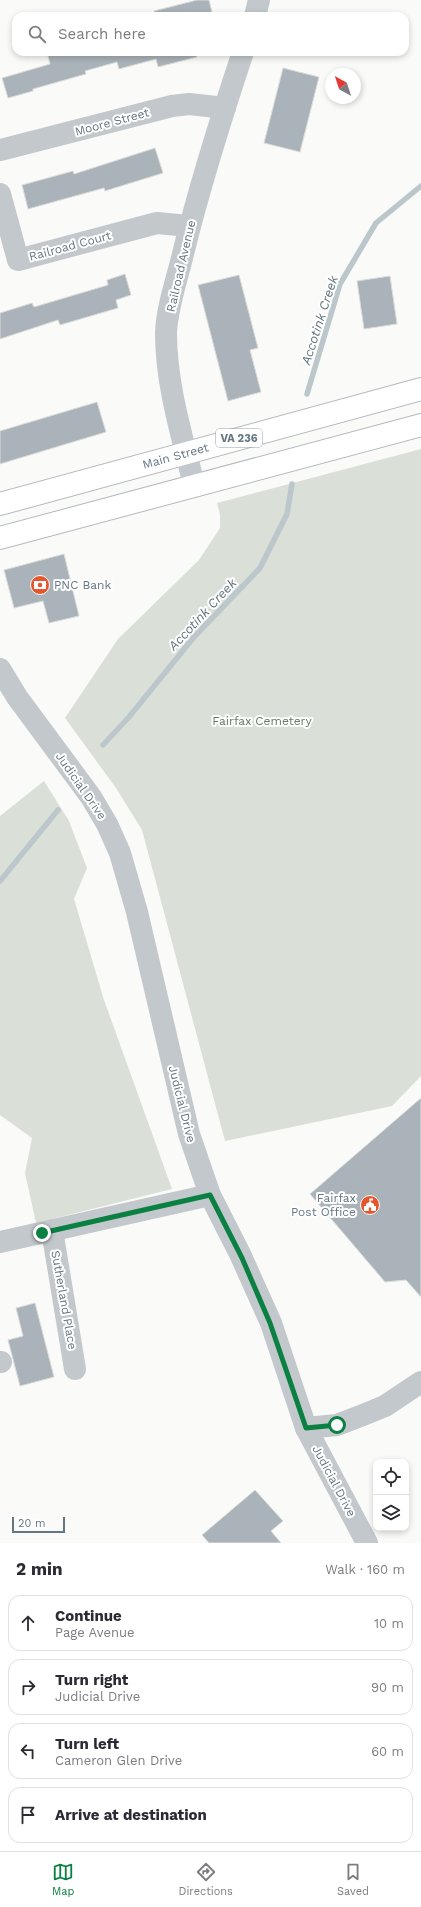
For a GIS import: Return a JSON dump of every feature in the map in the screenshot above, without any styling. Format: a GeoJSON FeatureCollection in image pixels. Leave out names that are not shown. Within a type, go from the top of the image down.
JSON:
{"type":"FeatureCollection","features":[{"type":"Feature","properties":{"kind":"main road","name":"Main Street"},"geometry":{"type":"LineString","coordinates":[[0,504],[421,389]]}},
{"type":"Feature","properties":{"kind":"main road"},"geometry":{"type":"LineString","coordinates":[[0,538],[421,425]]}},
{"type":"Feature","properties":{"kind":"street"},"geometry":{"type":"LineString","coordinates":[[256,12],[259,0]]}},
{"type":"Feature","properties":{"kind":"street","name":"Railroad Avenue"},"geometry":{"type":"LineString","coordinates":[[194,485],[171,386],[167,356],[166,331],[171,302],[189,226],[242,56]]}},
{"type":"Feature","properties":{"kind":"street","name":"Moore Street"},"geometry":{"type":"LineString","coordinates":[[0,150],[172,106],[188,104],[225,108]]}},
{"type":"Feature","properties":{"kind":"street","name":"Railroad Court"},"geometry":{"type":"LineString","coordinates":[[0,194],[18,260],[157,223],[189,226]]}},
{"type":"Feature","properties":{"kind":"street","name":"Judicial Drive"},"geometry":{"type":"LineString","coordinates":[[0,669],[17,697],[91,797],[107,824],[120,853],[137,912],[189,1134],[210,1195],[242,1258],[270,1323],[306,1428],[367,1543]]}},
{"type":"Feature","properties":{"kind":"street"},"geometry":{"type":"LineString","coordinates":[[0,1242],[210,1195]]}},
{"type":"Feature","properties":{"kind":"street","name":"Sutherland Place"},"geometry":{"type":"LineString","coordinates":[[52,1230],[76,1369]]}},
{"type":"Feature","properties":{"kind":"street"},"geometry":{"type":"LineString","coordinates":[[306,1428],[337,1425],[386,1406],[421,1382]]}},
{"type":"Feature","properties":{"kind":"green space","name":"Fairfax Cemetery"},"geometry":{"type":"Polygon","coordinates":[[[421,449],[421,1076],[392,1106],[225,1141],[142,830],[116,788],[65,718],[118,639],[199,560],[220,528],[220,515],[217,503],[421,449]]]}},
{"type":"Feature","properties":{"kind":"green space"},"geometry":{"type":"Polygon","coordinates":[[[44,781],[69,821],[87,868],[74,899],[104,1000],[172,1189],[36,1223],[25,1173],[32,1138],[0,1115],[0,816],[44,781]]]}},
{"type":"Feature","properties":{"kind":"building"},"geometry":{"type":"Polygon","coordinates":[[[197,0],[209,0],[212,12],[154,12],[197,0]]]}},
{"type":"Feature","properties":{"kind":"building"},"geometry":{"type":"Polygon","coordinates":[[[48,56],[197,57],[158,67],[156,59],[119,69],[117,62],[85,71],[86,74],[33,89],[33,91],[8,98],[2,78],[50,64],[48,56]]]}},
{"type":"Feature","properties":{"kind":"building"},"geometry":{"type":"Polygon","coordinates":[[[283,68],[319,77],[300,152],[264,143],[283,68]]]}},
{"type":"Feature","properties":{"kind":"building"},"geometry":{"type":"Polygon","coordinates":[[[155,148],[163,173],[105,191],[104,188],[28,209],[22,185],[73,171],[74,174],[155,148]]]}},
{"type":"Feature","properties":{"kind":"building"},"geometry":{"type":"Polygon","coordinates":[[[125,274],[131,295],[116,300],[118,308],[60,325],[58,320],[0,339],[0,313],[32,303],[34,307],[108,285],[107,280],[125,274]]]}},
{"type":"Feature","properties":{"kind":"building"},"geometry":{"type":"Polygon","coordinates":[[[239,275],[258,348],[250,350],[261,392],[228,401],[198,285],[239,275]]]}},
{"type":"Feature","properties":{"kind":"building"},"geometry":{"type":"Polygon","coordinates":[[[390,276],[397,324],[364,329],[357,281],[390,276]]]}},
{"type":"Feature","properties":{"kind":"building"},"geometry":{"type":"Polygon","coordinates":[[[97,402],[106,432],[0,464],[0,431],[97,402]]]}},
{"type":"Feature","properties":{"kind":"building","name":"PNC Bank"},"geometry":{"type":"Polygon","coordinates":[[[64,554],[79,616],[49,623],[43,601],[14,608],[4,570],[64,554]]]}},
{"type":"Feature","properties":{"kind":"building","name":"Fairfax Post Office"},"geometry":{"type":"Polygon","coordinates":[[[421,1098],[421,1297],[406,1280],[385,1282],[310,1194],[421,1098]]]}},
{"type":"Feature","properties":{"kind":"building"},"geometry":{"type":"Polygon","coordinates":[[[35,1303],[54,1377],[20,1386],[8,1340],[23,1336],[16,1308],[35,1303]]]}},
{"type":"Feature","properties":{"kind":"building"},"geometry":{"type":"Polygon","coordinates":[[[255,1490],[283,1521],[271,1531],[281,1543],[209,1543],[202,1535],[255,1490]]]}},
{"type":"Feature","properties":{"kind":"waterway","name":"Accotink Creek"},"geometry":{"type":"LineString","coordinates":[[307,394],[340,284],[376,223],[421,186]]}},
{"type":"Feature","properties":{"kind":"waterway","name":"Accotink Creek"},"geometry":{"type":"LineString","coordinates":[[103,745],[129,717],[194,637],[260,568],[287,514],[292,484]]}},
{"type":"Feature","properties":{"kind":"waterway","name":"Accotink Creek"},"geometry":{"type":"LineString","coordinates":[[0,881],[58,810]]}},
{"type":"Feature","properties":{"kind":"place","name":"PNC Bank"},"geometry":{"type":"Point","coordinates":[40,585]}},
{"type":"Feature","properties":{"kind":"place","name":"Fairfax Post Office"},"geometry":{"type":"Point","coordinates":[370,1205]}},
{"type":"Feature","properties":{"kind":"route"},"geometry":{"type":"LineString","coordinates":[[42,1233],[210,1195],[242,1258],[270,1323],[306,1428],[337,1425]]}}]}
